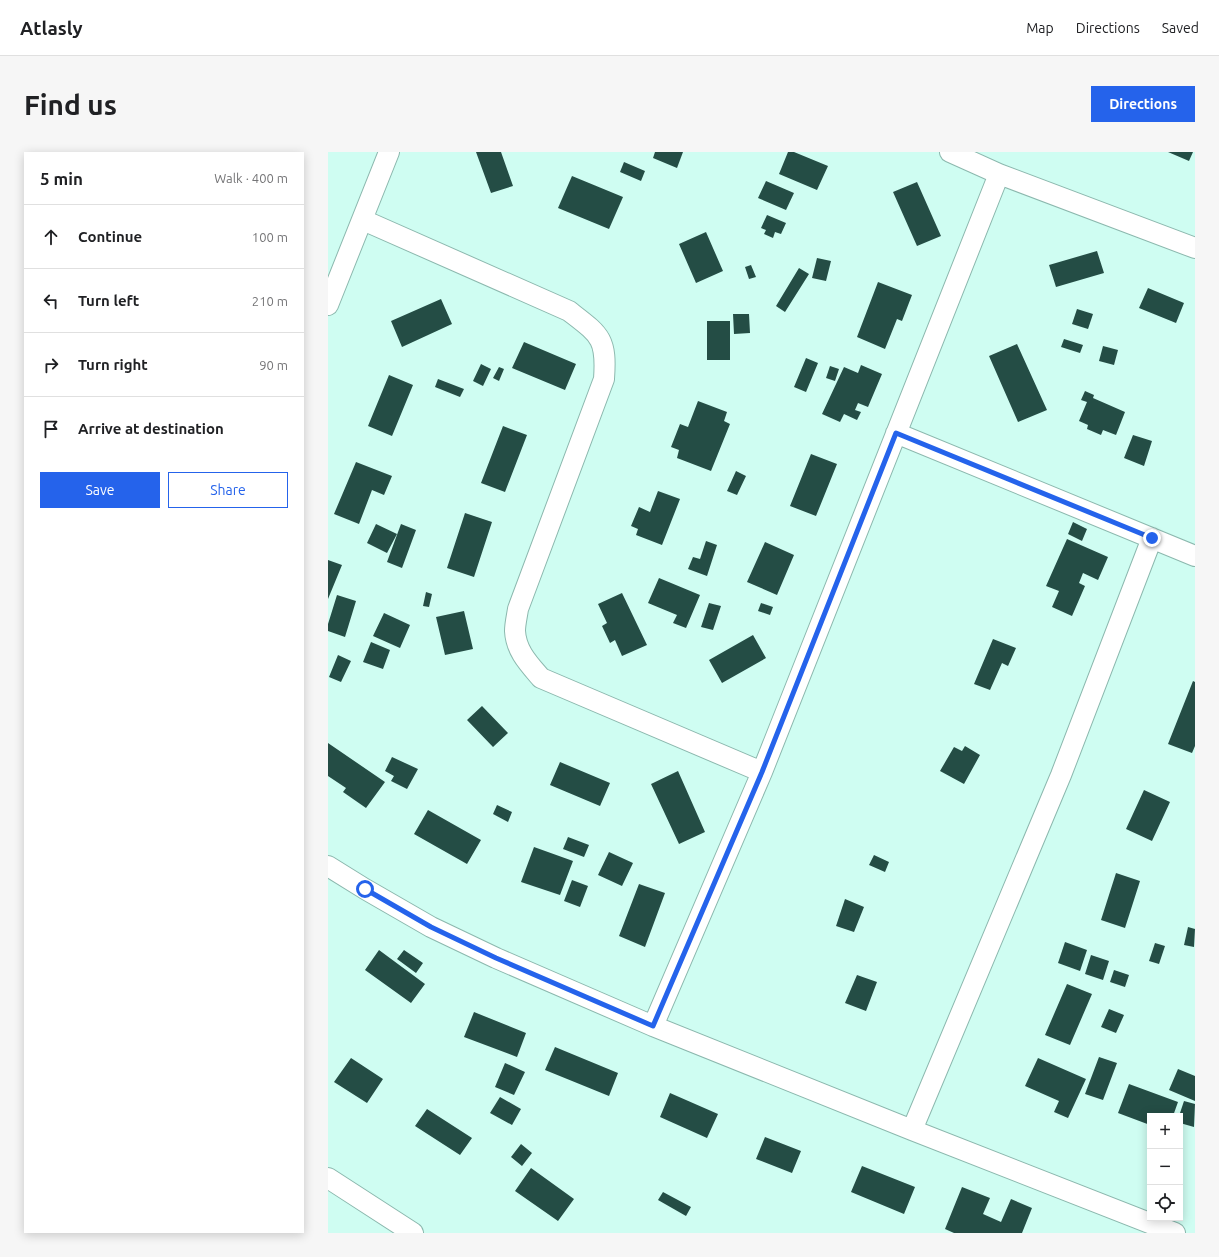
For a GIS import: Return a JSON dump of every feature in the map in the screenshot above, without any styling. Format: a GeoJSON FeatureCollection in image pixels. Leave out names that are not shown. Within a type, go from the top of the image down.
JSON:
{"type":"FeatureCollection","features":[{"type":"Feature","properties":{"kind":"street"},"geometry":{"type":"LineString","coordinates":[[328,304],[389,152]]}},
{"type":"Feature","properties":{"kind":"street"},"geometry":{"type":"LineString","coordinates":[[950,152],[999,174],[1195,248]]}},
{"type":"Feature","properties":{"kind":"street"},"geometry":{"type":"LineString","coordinates":[[653,1026],[762,772],[999,174]]}},
{"type":"Feature","properties":{"kind":"street"},"geometry":{"type":"LineString","coordinates":[[363,220],[569,311],[593,329],[601,341],[606,358],[604,379],[518,609],[515,632],[523,658],[541,678],[762,772]]}},
{"type":"Feature","properties":{"kind":"street"},"geometry":{"type":"LineString","coordinates":[[896,433],[1195,556]]}},
{"type":"Feature","properties":{"kind":"street"},"geometry":{"type":"LineString","coordinates":[[912,1130],[1061,775],[1152,538]]}},
{"type":"Feature","properties":{"kind":"street"},"geometry":{"type":"LineString","coordinates":[[328,866],[431,927],[496,958],[653,1026],[912,1130],[1175,1233]]}},
{"type":"Feature","properties":{"kind":"street"},"geometry":{"type":"LineString","coordinates":[[328,1178],[413,1233]]}},
{"type":"Feature","properties":{"kind":"building"},"geometry":{"type":"Polygon","coordinates":[[[476,152],[501,152],[513,186],[491,193],[476,152]]]}},
{"type":"Feature","properties":{"kind":"building"},"geometry":{"type":"Polygon","coordinates":[[[655,152],[683,152],[677,168],[653,158],[655,152]]]}},
{"type":"Feature","properties":{"kind":"building"},"geometry":{"type":"Polygon","coordinates":[[[788,152],[794,152],[828,166],[817,190],[779,174],[788,152]]]}},
{"type":"Feature","properties":{"kind":"building"},"geometry":{"type":"Polygon","coordinates":[[[1168,152],[1193,152],[1189,161],[1168,152]]]}},
{"type":"Feature","properties":{"kind":"building"},"geometry":{"type":"Polygon","coordinates":[[[624,162],[645,171],[641,181],[620,172],[624,162]]]}},
{"type":"Feature","properties":{"kind":"building"},"geometry":{"type":"Polygon","coordinates":[[[572,176],[623,197],[609,229],[558,208],[572,176]]]}},
{"type":"Feature","properties":{"kind":"building"},"geometry":{"type":"Polygon","coordinates":[[[766,181],[794,193],[786,210],[758,198],[766,181]]]}},
{"type":"Feature","properties":{"kind":"building"},"geometry":{"type":"Polygon","coordinates":[[[917,182],[941,236],[917,246],[893,192],[917,182]]]}},
{"type":"Feature","properties":{"kind":"building"},"geometry":{"type":"Polygon","coordinates":[[[767,215],[786,223],[781,234],[775,232],[773,238],[764,234],[766,230],[761,228],[767,215]]]}},
{"type":"Feature","properties":{"kind":"building"},"geometry":{"type":"Polygon","coordinates":[[[706,232],[723,271],[696,283],[679,244],[706,232]]]}},
{"type":"Feature","properties":{"kind":"building"},"geometry":{"type":"Polygon","coordinates":[[[1097,251],[1104,273],[1056,287],[1049,265],[1097,251]]]}},
{"type":"Feature","properties":{"kind":"building"},"geometry":{"type":"Polygon","coordinates":[[[817,258],[831,261],[826,281],[812,278],[817,258]]]}},
{"type":"Feature","properties":{"kind":"building"},"geometry":{"type":"Polygon","coordinates":[[[751,265],[756,277],[749,279],[745,267],[751,265]]]}},
{"type":"Feature","properties":{"kind":"building"},"geometry":{"type":"Polygon","coordinates":[[[799,268],[809,274],[785,312],[776,306],[799,268]]]}},
{"type":"Feature","properties":{"kind":"building"},"geometry":{"type":"Polygon","coordinates":[[[878,282],[912,295],[902,321],[897,319],[885,349],[857,337],[878,282]]]}},
{"type":"Feature","properties":{"kind":"building"},"geometry":{"type":"Polygon","coordinates":[[[1148,288],[1184,303],[1176,323],[1139,308],[1148,288]]]}},
{"type":"Feature","properties":{"kind":"building"},"geometry":{"type":"Polygon","coordinates":[[[441,299],[452,324],[402,347],[391,321],[441,299]]]}},
{"type":"Feature","properties":{"kind":"building"},"geometry":{"type":"Polygon","coordinates":[[[1077,309],[1093,314],[1088,329],[1072,324],[1077,309]]]}},
{"type":"Feature","properties":{"kind":"building"},"geometry":{"type":"Polygon","coordinates":[[[733,314],[749,314],[750,333],[734,334],[733,314]]]}},
{"type":"Feature","properties":{"kind":"building"},"geometry":{"type":"Polygon","coordinates":[[[707,321],[730,321],[730,360],[707,360],[707,321]]]}},
{"type":"Feature","properties":{"kind":"building"},"geometry":{"type":"Polygon","coordinates":[[[1064,339],[1083,345],[1080,353],[1061,347],[1064,339]]]}},
{"type":"Feature","properties":{"kind":"building"},"geometry":{"type":"Polygon","coordinates":[[[524,342],[576,364],[565,390],[512,368],[524,342]]]}},
{"type":"Feature","properties":{"kind":"building"},"geometry":{"type":"Polygon","coordinates":[[[1017,344],[1047,410],[1018,422],[989,356],[1017,344]]]}},
{"type":"Feature","properties":{"kind":"building"},"geometry":{"type":"Polygon","coordinates":[[[1103,346],[1118,350],[1114,365],[1099,361],[1103,346]]]}},
{"type":"Feature","properties":{"kind":"building"},"geometry":{"type":"Polygon","coordinates":[[[806,358],[818,363],[806,392],[794,387],[806,358]]]}},
{"type":"Feature","properties":{"kind":"building"},"geometry":{"type":"Polygon","coordinates":[[[481,364],[491,369],[483,386],[473,381],[481,364]]]}},
{"type":"Feature","properties":{"kind":"building"},"geometry":{"type":"Polygon","coordinates":[[[861,365],[882,374],[868,407],[858,403],[855,410],[861,412],[857,420],[844,414],[840,422],[822,414],[844,367],[858,373],[861,365]]]}},
{"type":"Feature","properties":{"kind":"building"},"geometry":{"type":"Polygon","coordinates":[[[830,366],[839,369],[835,381],[826,378],[830,366]]]}},
{"type":"Feature","properties":{"kind":"building"},"geometry":{"type":"Polygon","coordinates":[[[499,367],[504,369],[499,381],[493,378],[499,367]]]}},
{"type":"Feature","properties":{"kind":"building"},"geometry":{"type":"Polygon","coordinates":[[[389,375],[413,385],[392,436],[368,426],[389,375]]]}},
{"type":"Feature","properties":{"kind":"building"},"geometry":{"type":"Polygon","coordinates":[[[438,379],[464,389],[460,397],[435,387],[438,379]]]}},
{"type":"Feature","properties":{"kind":"building"},"geometry":{"type":"Polygon","coordinates":[[[1085,391],[1094,395],[1093,398],[1125,412],[1116,435],[1103,430],[1101,435],[1087,429],[1088,425],[1079,421],[1087,402],[1081,400],[1085,391]]]}},
{"type":"Feature","properties":{"kind":"building"},"geometry":{"type":"Polygon","coordinates":[[[698,401],[727,412],[724,421],[730,424],[711,471],[677,458],[679,450],[671,447],[680,424],[688,427],[698,401]]]}},
{"type":"Feature","properties":{"kind":"building"},"geometry":{"type":"Polygon","coordinates":[[[503,426],[527,435],[505,492],[481,483],[503,426]]]}},
{"type":"Feature","properties":{"kind":"building"},"geometry":{"type":"Polygon","coordinates":[[[1133,435],[1152,441],[1144,466],[1124,458],[1133,435]]]}},
{"type":"Feature","properties":{"kind":"building"},"geometry":{"type":"Polygon","coordinates":[[[811,454],[837,464],[816,516],[790,506],[811,454]]]}},
{"type":"Feature","properties":{"kind":"building"},"geometry":{"type":"Polygon","coordinates":[[[356,462],[392,476],[384,495],[372,490],[359,524],[334,514],[356,462]]]}},
{"type":"Feature","properties":{"kind":"building"},"geometry":{"type":"Polygon","coordinates":[[[736,471],[746,476],[737,495],[727,491],[736,471]]]}},
{"type":"Feature","properties":{"kind":"building"},"geometry":{"type":"Polygon","coordinates":[[[658,491],[680,499],[662,545],[636,535],[638,529],[631,526],[639,507],[650,512],[658,491]]]}},
{"type":"Feature","properties":{"kind":"building"},"geometry":{"type":"Polygon","coordinates":[[[465,513],[492,522],[474,577],[447,568],[465,513]]]}},
{"type":"Feature","properties":{"kind":"building"},"geometry":{"type":"Polygon","coordinates":[[[1073,522],[1087,529],[1082,541],[1068,534],[1073,522]]]}},
{"type":"Feature","properties":{"kind":"building"},"geometry":{"type":"Polygon","coordinates":[[[376,524],[397,534],[387,553],[367,543],[376,524]]]}},
{"type":"Feature","properties":{"kind":"building"},"geometry":{"type":"Polygon","coordinates":[[[401,524],[416,530],[402,568],[387,562],[401,524]]]}},
{"type":"Feature","properties":{"kind":"building"},"geometry":{"type":"Polygon","coordinates":[[[1067,539],[1108,557],[1098,580],[1083,573],[1079,583],[1085,586],[1072,616],[1052,607],[1059,591],[1046,586],[1067,539]]]}},
{"type":"Feature","properties":{"kind":"building"},"geometry":{"type":"Polygon","coordinates":[[[706,541],[717,545],[707,576],[688,569],[693,557],[700,559],[706,541]]]}},
{"type":"Feature","properties":{"kind":"building"},"geometry":{"type":"Polygon","coordinates":[[[765,542],[794,555],[777,595],[747,582],[765,542]]]}},
{"type":"Feature","properties":{"kind":"building"},"geometry":{"type":"Polygon","coordinates":[[[328,560],[342,565],[328,599],[328,560]]]}},
{"type":"Feature","properties":{"kind":"building"},"geometry":{"type":"Polygon","coordinates":[[[659,578],[700,595],[686,628],[673,623],[677,615],[648,603],[659,578]]]}},
{"type":"Feature","properties":{"kind":"building"},"geometry":{"type":"Polygon","coordinates":[[[426,592],[432,594],[429,607],[423,606],[426,592]]]}},
{"type":"Feature","properties":{"kind":"building"},"geometry":{"type":"Polygon","coordinates":[[[622,593],[647,645],[622,656],[615,640],[610,643],[602,626],[607,623],[598,604],[622,593]]]}},
{"type":"Feature","properties":{"kind":"building"},"geometry":{"type":"Polygon","coordinates":[[[337,595],[356,601],[345,637],[328,631],[328,624],[337,595]]]}},
{"type":"Feature","properties":{"kind":"building"},"geometry":{"type":"Polygon","coordinates":[[[709,603],[721,606],[713,630],[701,627],[709,603]]]}},
{"type":"Feature","properties":{"kind":"building"},"geometry":{"type":"Polygon","coordinates":[[[761,603],[773,607],[770,615],[758,611],[761,603]]]}},
{"type":"Feature","properties":{"kind":"building"},"geometry":{"type":"Polygon","coordinates":[[[464,611],[473,649],[445,655],[436,617],[464,611]]]}},
{"type":"Feature","properties":{"kind":"building"},"geometry":{"type":"Polygon","coordinates":[[[384,613],[410,625],[400,648],[373,636],[384,613]]]}},
{"type":"Feature","properties":{"kind":"building"},"geometry":{"type":"Polygon","coordinates":[[[753,635],[766,658],[722,683],[709,660],[753,635]]]}},
{"type":"Feature","properties":{"kind":"building"},"geometry":{"type":"Polygon","coordinates":[[[993,639],[1016,648],[1008,666],[1002,663],[990,690],[974,684],[993,639]]]}},
{"type":"Feature","properties":{"kind":"building"},"geometry":{"type":"Polygon","coordinates":[[[371,642],[390,650],[383,669],[363,662],[371,642]]]}},
{"type":"Feature","properties":{"kind":"building"},"geometry":{"type":"Polygon","coordinates":[[[338,655],[351,661],[341,682],[329,677],[338,655]]]}},
{"type":"Feature","properties":{"kind":"building"},"geometry":{"type":"Polygon","coordinates":[[[1193,681],[1195,682],[1195,746],[1192,753],[1168,744],[1193,681]]]}},
{"type":"Feature","properties":{"kind":"building"},"geometry":{"type":"Polygon","coordinates":[[[482,706],[508,733],[493,747],[467,720],[482,706]]]}},
{"type":"Feature","properties":{"kind":"building"},"geometry":{"type":"Polygon","coordinates":[[[328,743],[385,782],[366,808],[343,792],[346,788],[328,776],[328,743]]]}},
{"type":"Feature","properties":{"kind":"building"},"geometry":{"type":"Polygon","coordinates":[[[965,746],[980,755],[964,784],[940,771],[954,747],[962,751],[965,746]]]}},
{"type":"Feature","properties":{"kind":"building"},"geometry":{"type":"Polygon","coordinates":[[[392,757],[418,769],[407,789],[391,781],[394,776],[385,771],[392,757]]]}},
{"type":"Feature","properties":{"kind":"building"},"geometry":{"type":"Polygon","coordinates":[[[560,762],[610,783],[600,806],[550,785],[560,762]]]}},
{"type":"Feature","properties":{"kind":"building"},"geometry":{"type":"Polygon","coordinates":[[[678,771],[705,832],[679,844],[651,784],[678,771]]]}},
{"type":"Feature","properties":{"kind":"building"},"geometry":{"type":"Polygon","coordinates":[[[1144,790],[1170,802],[1152,841],[1126,829],[1144,790]]]}},
{"type":"Feature","properties":{"kind":"building"},"geometry":{"type":"Polygon","coordinates":[[[497,805],[512,812],[508,822],[493,814],[497,805]]]}},
{"type":"Feature","properties":{"kind":"building"},"geometry":{"type":"Polygon","coordinates":[[[428,810],[481,840],[467,864],[414,834],[428,810]]]}},
{"type":"Feature","properties":{"kind":"building"},"geometry":{"type":"Polygon","coordinates":[[[568,837],[589,845],[584,857],[563,849],[568,837]]]}},
{"type":"Feature","properties":{"kind":"building"},"geometry":{"type":"Polygon","coordinates":[[[534,847],[573,861],[560,895],[521,882],[534,847]]]}},
{"type":"Feature","properties":{"kind":"building"},"geometry":{"type":"Polygon","coordinates":[[[609,852],[633,863],[622,886],[598,875],[609,852]]]}},
{"type":"Feature","properties":{"kind":"building"},"geometry":{"type":"Polygon","coordinates":[[[874,855],[889,862],[885,872],[869,865],[874,855]]]}},
{"type":"Feature","properties":{"kind":"building"},"geometry":{"type":"Polygon","coordinates":[[[1116,873],[1140,881],[1125,928],[1101,920],[1116,873]]]}},
{"type":"Feature","properties":{"kind":"building"},"geometry":{"type":"Polygon","coordinates":[[[572,880],[588,886],[580,907],[564,901],[572,880]]]}},
{"type":"Feature","properties":{"kind":"building"},"geometry":{"type":"Polygon","coordinates":[[[639,884],[665,893],[645,947],[619,936],[639,884]]]}},
{"type":"Feature","properties":{"kind":"building"},"geometry":{"type":"Polygon","coordinates":[[[845,899],[864,907],[854,932],[836,926],[845,899]]]}},
{"type":"Feature","properties":{"kind":"building"},"geometry":{"type":"Polygon","coordinates":[[[1188,927],[1195,929],[1194,947],[1184,945],[1188,927]]]}},
{"type":"Feature","properties":{"kind":"building"},"geometry":{"type":"Polygon","coordinates":[[[1065,942],[1087,950],[1080,971],[1058,963],[1065,942]]]}},
{"type":"Feature","properties":{"kind":"building"},"geometry":{"type":"Polygon","coordinates":[[[1155,943],[1165,946],[1159,964],[1149,961],[1155,943]]]}},
{"type":"Feature","properties":{"kind":"building"},"geometry":{"type":"Polygon","coordinates":[[[379,950],[425,984],[411,1003],[365,970],[379,950]]]}},
{"type":"Feature","properties":{"kind":"building"},"geometry":{"type":"Polygon","coordinates":[[[404,950],[423,963],[416,973],[397,959],[404,950]]]}},
{"type":"Feature","properties":{"kind":"building"},"geometry":{"type":"Polygon","coordinates":[[[1091,955],[1109,961],[1103,980],[1085,974],[1091,955]]]}},
{"type":"Feature","properties":{"kind":"building"},"geometry":{"type":"Polygon","coordinates":[[[1114,970],[1129,975],[1125,987],[1110,982],[1114,970]]]}},
{"type":"Feature","properties":{"kind":"building"},"geometry":{"type":"Polygon","coordinates":[[[857,975],[877,982],[866,1011],[845,1003],[857,975]]]}},
{"type":"Feature","properties":{"kind":"building"},"geometry":{"type":"Polygon","coordinates":[[[1067,984],[1092,994],[1070,1045],[1045,1035],[1067,984]]]}},
{"type":"Feature","properties":{"kind":"building"},"geometry":{"type":"Polygon","coordinates":[[[1109,1009],[1124,1015],[1116,1033],[1101,1027],[1109,1009]]]}},
{"type":"Feature","properties":{"kind":"building"},"geometry":{"type":"Polygon","coordinates":[[[474,1012],[526,1033],[517,1057],[464,1037],[474,1012]]]}},
{"type":"Feature","properties":{"kind":"building"},"geometry":{"type":"Polygon","coordinates":[[[555,1047],[618,1073],[609,1096],[545,1070],[555,1047]]]}},
{"type":"Feature","properties":{"kind":"building"},"geometry":{"type":"Polygon","coordinates":[[[1099,1057],[1117,1063],[1103,1100],[1085,1094],[1099,1057]]]}},
{"type":"Feature","properties":{"kind":"building"},"geometry":{"type":"Polygon","coordinates":[[[351,1058],[383,1079],[367,1103],[334,1082],[351,1058]]]}},
{"type":"Feature","properties":{"kind":"building"},"geometry":{"type":"Polygon","coordinates":[[[1038,1058],[1086,1079],[1068,1118],[1054,1112],[1059,1101],[1025,1086],[1038,1058]]]}},
{"type":"Feature","properties":{"kind":"building"},"geometry":{"type":"Polygon","coordinates":[[[505,1063],[525,1072],[514,1095],[495,1087],[505,1063]]]}},
{"type":"Feature","properties":{"kind":"building"},"geometry":{"type":"Polygon","coordinates":[[[1178,1069],[1195,1076],[1195,1101],[1169,1090],[1178,1069]]]}},
{"type":"Feature","properties":{"kind":"building"},"geometry":{"type":"Polygon","coordinates":[[[1129,1084],[1178,1102],[1174,1113],[1147,1113],[1147,1124],[1118,1113],[1129,1084]]]}},
{"type":"Feature","properties":{"kind":"building"},"geometry":{"type":"Polygon","coordinates":[[[670,1093],[718,1114],[707,1138],[660,1117],[670,1093]]]}},
{"type":"Feature","properties":{"kind":"building"},"geometry":{"type":"Polygon","coordinates":[[[500,1097],[521,1109],[512,1125],[490,1113],[500,1097]]]}},
{"type":"Feature","properties":{"kind":"building"},"geometry":{"type":"Polygon","coordinates":[[[1184,1101],[1195,1104],[1194,1127],[1183,1124],[1183,1113],[1180,1113],[1184,1101]]]}},
{"type":"Feature","properties":{"kind":"building"},"geometry":{"type":"Polygon","coordinates":[[[427,1109],[472,1138],[460,1155],[415,1126],[427,1109]]]}},
{"type":"Feature","properties":{"kind":"building"},"geometry":{"type":"Polygon","coordinates":[[[765,1137],[801,1151],[792,1173],[756,1159],[765,1137]]]}},
{"type":"Feature","properties":{"kind":"building"},"geometry":{"type":"Polygon","coordinates":[[[521,1144],[532,1153],[522,1166],[511,1157],[521,1144]]]}},
{"type":"Feature","properties":{"kind":"building"},"geometry":{"type":"Polygon","coordinates":[[[862,1166],[915,1187],[904,1214],[851,1192],[862,1166]]]}},
{"type":"Feature","properties":{"kind":"building"},"geometry":{"type":"Polygon","coordinates":[[[531,1168],[574,1199],[558,1221],[515,1191],[531,1168]]]}},
{"type":"Feature","properties":{"kind":"building"},"geometry":{"type":"Polygon","coordinates":[[[962,1187],[990,1198],[983,1214],[1001,1222],[1011,1199],[1032,1208],[1022,1233],[954,1233],[945,1229],[962,1187]]]}},
{"type":"Feature","properties":{"kind":"building"},"geometry":{"type":"Polygon","coordinates":[[[663,1192],[691,1207],[686,1216],[658,1200],[663,1192]]]}},
{"type":"Feature","properties":{"kind":"route"},"geometry":{"type":"LineString","coordinates":[[365,889],[431,927],[496,958],[653,1026],[762,772],[896,433],[1152,538]]}}]}
